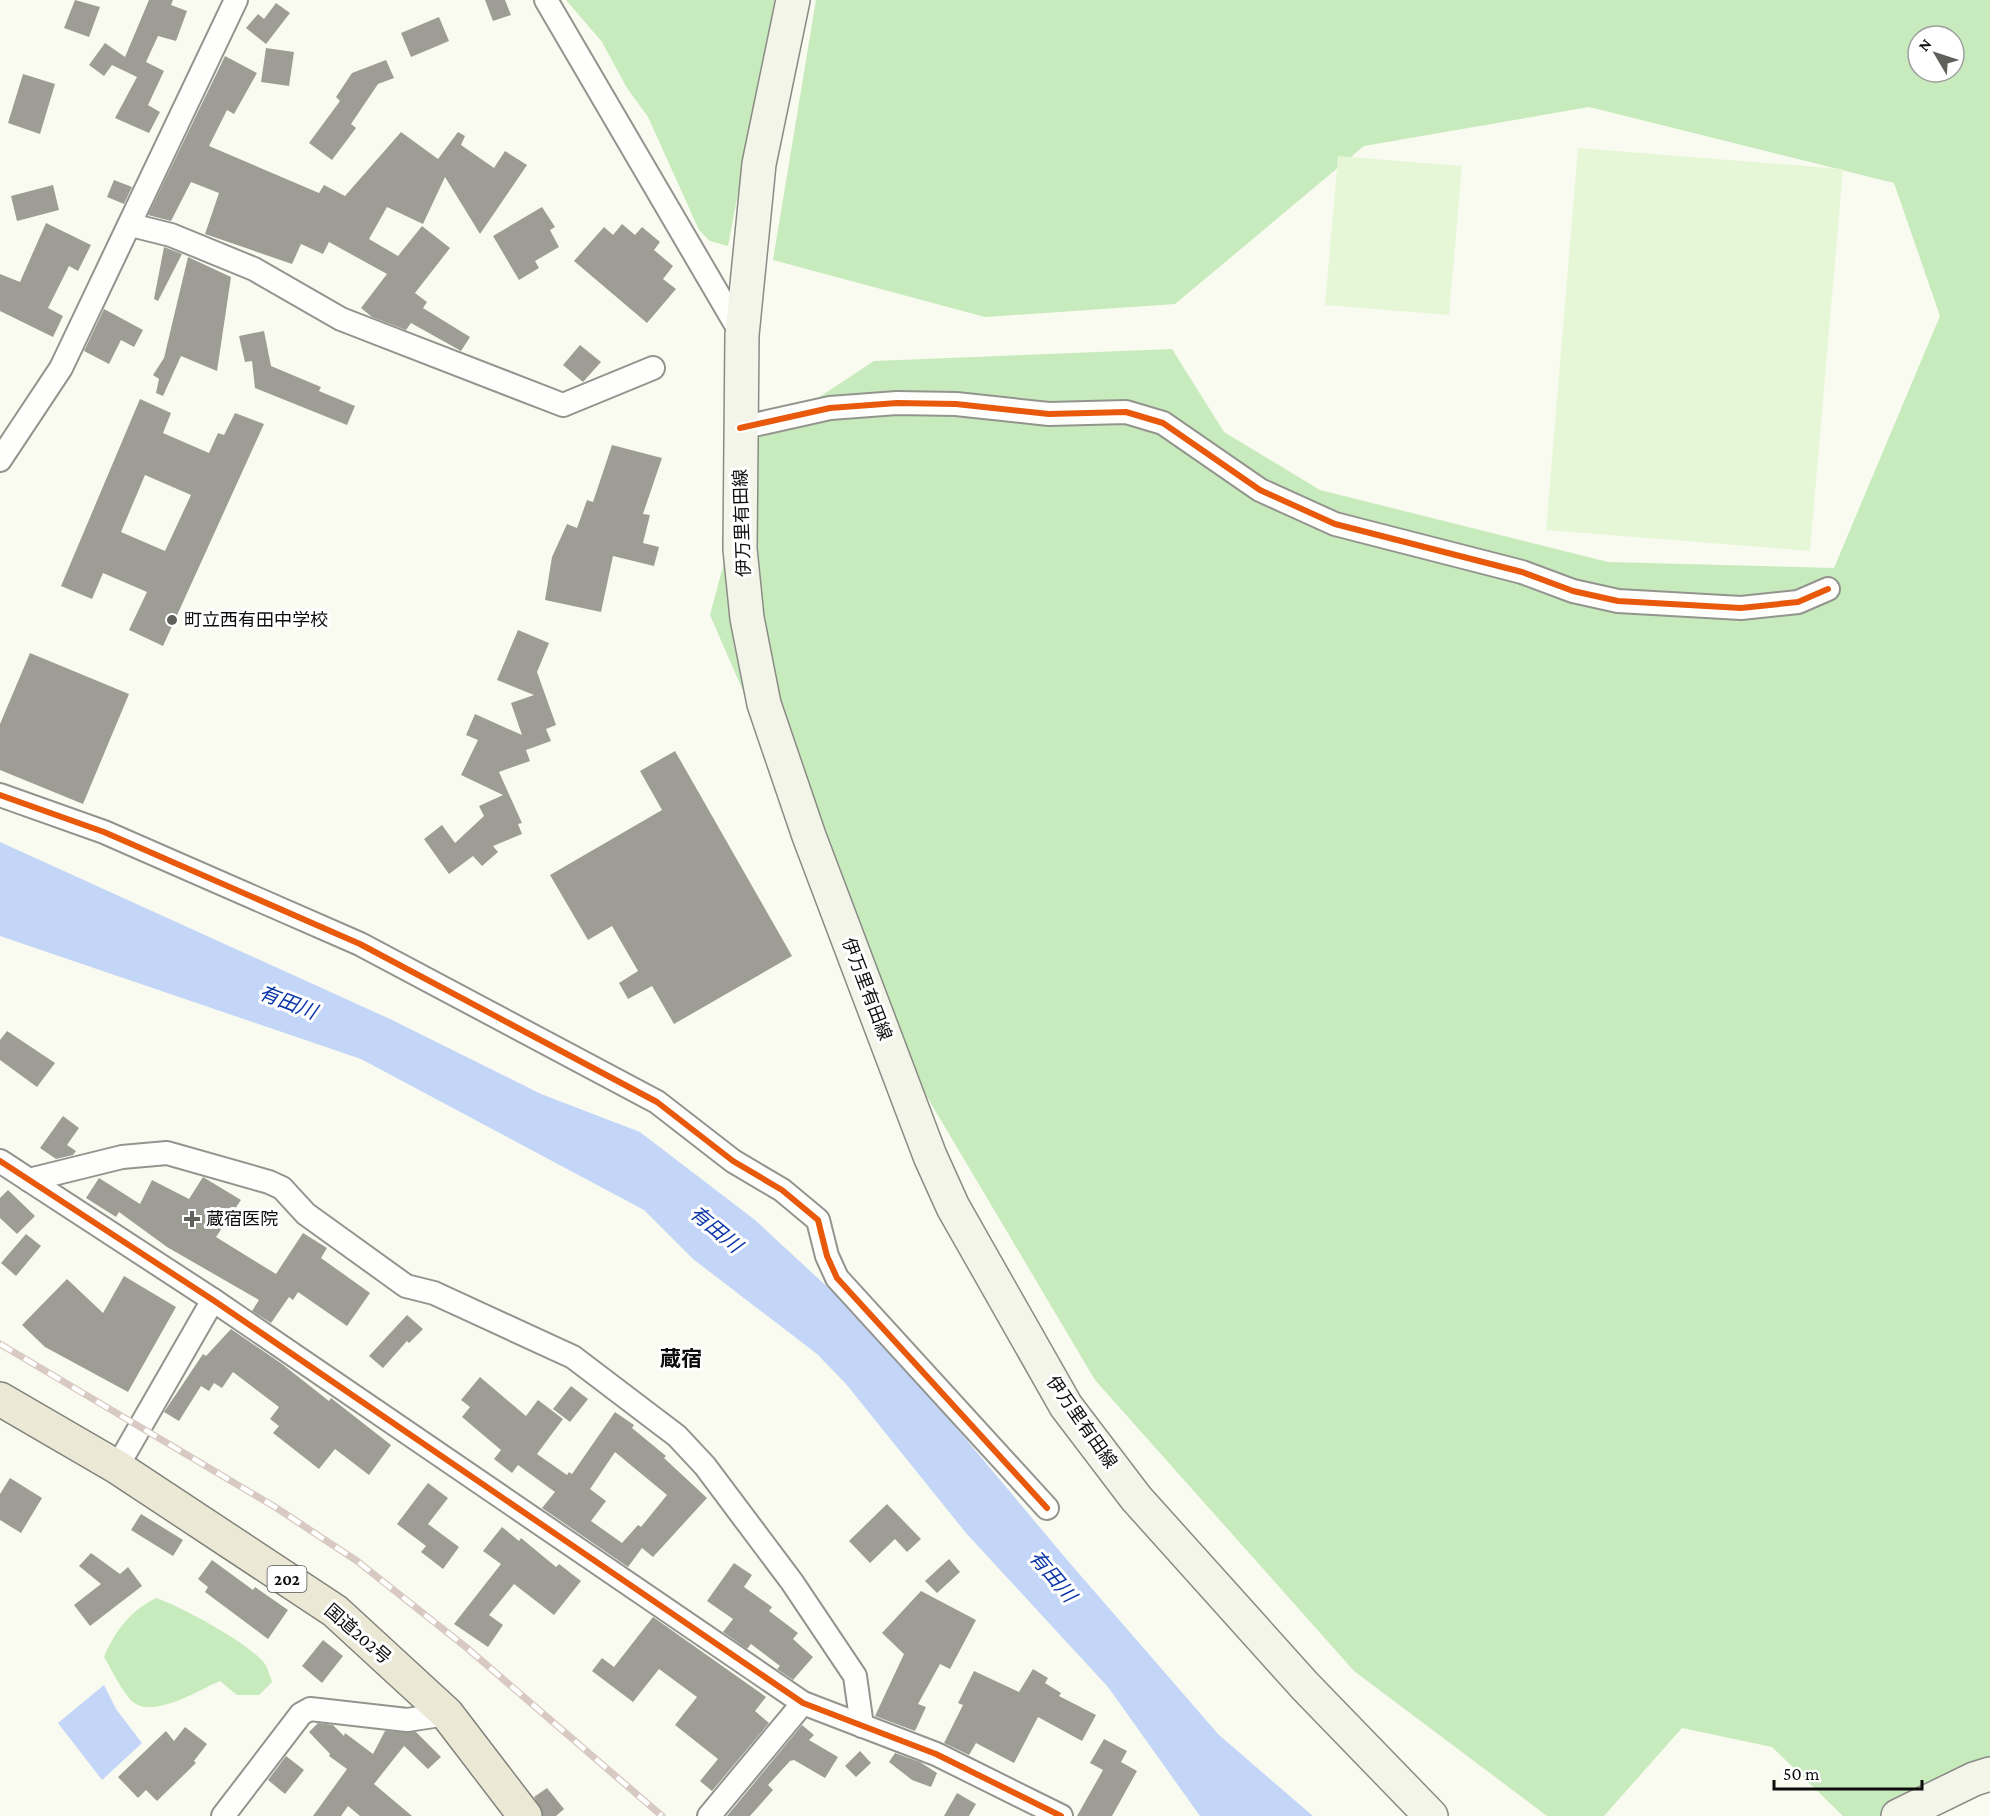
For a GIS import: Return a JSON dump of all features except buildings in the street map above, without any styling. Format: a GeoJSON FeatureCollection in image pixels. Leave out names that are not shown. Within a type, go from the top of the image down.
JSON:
{"type":"FeatureCollection","features":[{"type":"Feature","properties":{"kind":"highway","name":"国道202号"},"geometry":{"type":"LineString","coordinates":[[0,1399],[117,1467],[335,1611],[447,1714],[525,1816]]}},
{"type":"Feature","properties":{"kind":"main road","name":"伊万里有田線"},"geometry":{"type":"LineString","coordinates":[[794,0],[759,164],[742,335],[740,549],[747,618],[764,704],[813,847],[930,1156],[953,1207],[1066,1406],[1137,1498],[1305,1686],[1431,1816]]}},
{"type":"Feature","properties":{"kind":"main road"},"geometry":{"type":"LineString","coordinates":[[1898,1816],[1974,1779],[1990,1774]]}},
{"type":"Feature","properties":{"kind":"street"},"geometry":{"type":"LineString","coordinates":[[0,460],[61,368],[131,225],[236,0]]}},
{"type":"Feature","properties":{"kind":"street"},"geometry":{"type":"LineString","coordinates":[[546,0],[742,335]]}},
{"type":"Feature","properties":{"kind":"street"},"geometry":{"type":"LineString","coordinates":[[131,225],[171,235],[243,265],[341,319],[562,405],[653,368]]}},
{"type":"Feature","properties":{"kind":"street"},"geometry":{"type":"LineString","coordinates":[[740,428],[830,408],[897,403],[956,404],[1048,414],[1126,412],[1163,423],[1260,490],[1335,524],[1522,572],[1573,591],[1618,601],[1741,608],[1798,602],[1828,589]]}},
{"type":"Feature","properties":{"kind":"street"},"geometry":{"type":"LineString","coordinates":[[0,795],[104,832],[360,944],[657,1102],[733,1161],[782,1190],[818,1220],[827,1256],[837,1278],[1047,1508]]}},
{"type":"Feature","properties":{"kind":"street"},"geometry":{"type":"LineString","coordinates":[[28,1180],[122,1157],[167,1153],[269,1182],[282,1188],[306,1214],[406,1286],[434,1293],[573,1357],[677,1436],[705,1467],[792,1582],[855,1676],[862,1726]]}},
{"type":"Feature","properties":{"kind":"street"},"geometry":{"type":"LineString","coordinates":[[0,1161],[213,1300],[803,1703],[936,1754],[1061,1816]]}},
{"type":"Feature","properties":{"kind":"street"},"geometry":{"type":"LineString","coordinates":[[117,1467],[213,1300]]}},
{"type":"Feature","properties":{"kind":"street"},"geometry":{"type":"LineString","coordinates":[[709,1816],[803,1703]]}},
{"type":"Feature","properties":{"kind":"street"},"geometry":{"type":"LineString","coordinates":[[228,1815],[300,1713],[310,1709],[407,1720],[447,1714]]}},
{"type":"Feature","properties":{"kind":"green space"},"geometry":{"type":"Polygon","coordinates":[[[566,0],[775,0],[728,246],[710,241],[699,230],[648,117],[627,88],[602,42],[566,0]]]}},
{"type":"Feature","properties":{"kind":"green space"},"geometry":{"type":"Polygon","coordinates":[[[816,0],[1990,0],[1990,1785],[1894,1816],[1843,1816],[1772,1747],[1682,1728],[1604,1816],[1547,1816],[1354,1671],[1095,1380],[898,1048],[710,615],[757,438],[874,361],[1172,349],[1224,432],[1320,490],[1608,562],[1834,568],[1940,316],[1894,183],[1589,107],[1364,146],[1175,304],[985,317],[773,260],[816,0]]]}},
{"type":"Feature","properties":{"kind":"green space"},"geometry":{"type":"Polygon","coordinates":[[[1578,148],[1843,169],[1810,551],[1546,530],[1578,148]]]}},
{"type":"Feature","properties":{"kind":"green space"},"geometry":{"type":"Polygon","coordinates":[[[1338,156],[1462,166],[1449,315],[1325,305],[1338,156]]]}},
{"type":"Feature","properties":{"kind":"green space"},"geometry":{"type":"Polygon","coordinates":[[[156,1598],[197,1617],[245,1646],[265,1664],[272,1682],[259,1695],[237,1695],[220,1681],[187,1697],[160,1706],[137,1705],[125,1693],[104,1657],[124,1623],[138,1609],[156,1598]]]}},
{"type":"Feature","properties":{"kind":"water","name":"有田川"},"geometry":{"type":"Polygon","coordinates":[[[0,842],[390,1019],[541,1094],[640,1132],[755,1220],[876,1332],[1068,1561],[1219,1735],[1313,1816],[1200,1816],[1108,1687],[966,1533],[846,1384],[817,1354],[693,1259],[644,1210],[361,1059],[0,936],[0,842]]]}},
{"type":"Feature","properties":{"kind":"water"},"geometry":{"type":"Polygon","coordinates":[[[104,1685],[116,1709],[142,1743],[102,1780],[58,1723],[104,1685]]]}},
{"type":"Feature","properties":{"kind":"railway"},"geometry":{"type":"LineString","coordinates":[[0,1344],[275,1507],[357,1561],[467,1648],[662,1816]]}},
{"type":"Feature","properties":{"kind":"cycle path"},"geometry":{"type":"LineString","coordinates":[[740,428],[830,408],[897,403],[956,404],[1049,414],[1126,412],[1163,423],[1260,490],[1335,524],[1522,572],[1573,591],[1618,601],[1741,608],[1798,602],[1828,589]]}},
{"type":"Feature","properties":{"kind":"cycle path"},"geometry":{"type":"LineString","coordinates":[[0,795],[104,832],[360,944],[657,1102],[733,1161],[782,1190],[818,1220],[827,1256],[837,1278],[1047,1508]]}},
{"type":"Feature","properties":{"kind":"cycle path"},"geometry":{"type":"LineString","coordinates":[[0,1161],[213,1300],[803,1703],[936,1754],[1061,1816]]}},
{"type":"Feature","properties":{"kind":"place","name":"町立西有田中学校"},"geometry":{"type":"Point","coordinates":[172,620]}},
{"type":"Feature","properties":{"kind":"place","name":"蔵宿医院"},"geometry":{"type":"Point","coordinates":[192,1219]}},
{"type":"Feature","properties":{"kind":"district","name":"蔵宿"},"geometry":{"type":"Point","coordinates":[681,1359]}}]}
